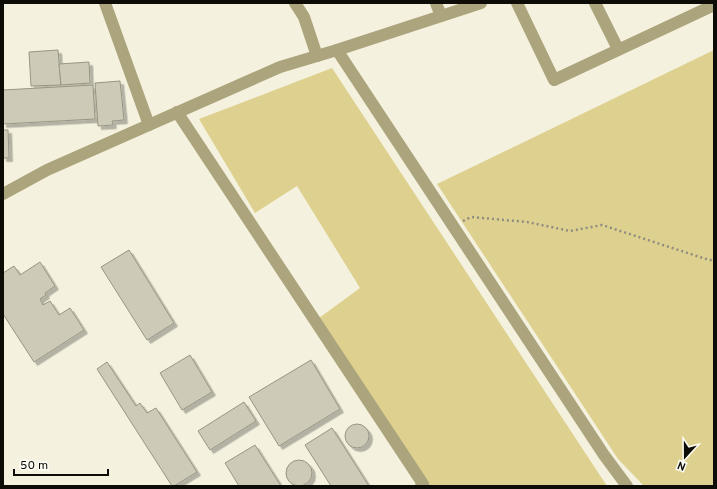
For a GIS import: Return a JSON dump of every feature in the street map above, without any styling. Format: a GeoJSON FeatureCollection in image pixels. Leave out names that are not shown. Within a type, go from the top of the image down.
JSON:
{"type":"FeatureCollection","features":[{"type":"Feature","properties":{"kind":"street"},"geometry":{"type":"LineString","coordinates":[[105,3],[149,125]]}},
{"type":"Feature","properties":{"kind":"street"},"geometry":{"type":"LineString","coordinates":[[295,3],[304,17],[317,56]]}},
{"type":"Feature","properties":{"kind":"street"},"geometry":{"type":"LineString","coordinates":[[436,3],[441,16]]}},
{"type":"Feature","properties":{"kind":"street"},"geometry":{"type":"LineString","coordinates":[[3,194],[47,170],[280,66],[337,50],[481,3]]}},
{"type":"Feature","properties":{"kind":"street"},"geometry":{"type":"LineString","coordinates":[[517,3],[554,80],[714,5]]}},
{"type":"Feature","properties":{"kind":"street"},"geometry":{"type":"LineString","coordinates":[[595,3],[618,49]]}},
{"type":"Feature","properties":{"kind":"street"},"geometry":{"type":"LineString","coordinates":[[337,50],[604,455],[627,486]]}},
{"type":"Feature","properties":{"kind":"street"},"geometry":{"type":"LineString","coordinates":[[177,112],[423,484],[421,486]]}},
{"type":"Feature","properties":{"kind":"path"},"geometry":{"type":"LineString","coordinates":[[453,226],[471,217],[527,222],[570,231],[602,225],[709,260],[714,260]]}},
{"type":"Feature","properties":{"kind":"shaded area"},"geometry":{"type":"Polygon","coordinates":[[[714,50],[714,486],[644,486],[618,459],[437,184],[714,50]]]}},
{"type":"Feature","properties":{"kind":"shaded area"},"geometry":{"type":"Polygon","coordinates":[[[332,68],[607,486],[420,486],[319,318],[360,288],[297,186],[255,213],[199,119],[332,68]]]}},
{"type":"Feature","properties":{"kind":"building"},"geometry":{"type":"Polygon","coordinates":[[[58,50],[61,85],[31,86],[29,52],[58,50]]]}},
{"type":"Feature","properties":{"kind":"building"},"geometry":{"type":"Polygon","coordinates":[[[89,62],[90,83],[61,85],[59,64],[89,62]]]}},
{"type":"Feature","properties":{"kind":"building"},"geometry":{"type":"Polygon","coordinates":[[[120,81],[124,120],[112,121],[113,125],[98,126],[95,83],[120,81]]]}},
{"type":"Feature","properties":{"kind":"building"},"geometry":{"type":"Polygon","coordinates":[[[93,85],[95,119],[3,124],[3,90],[93,85]]]}},
{"type":"Feature","properties":{"kind":"building"},"geometry":{"type":"Polygon","coordinates":[[[3,130],[8,130],[9,158],[3,158],[3,130]]]}},
{"type":"Feature","properties":{"kind":"building"},"geometry":{"type":"Polygon","coordinates":[[[129,250],[174,323],[147,340],[101,267],[129,250]]]}},
{"type":"Feature","properties":{"kind":"building"},"geometry":{"type":"Polygon","coordinates":[[[40,262],[55,286],[45,293],[46,295],[40,299],[43,305],[50,301],[59,315],[70,308],[84,330],[34,362],[3,314],[3,273],[14,266],[20,275],[40,262]]]}},
{"type":"Feature","properties":{"kind":"building"},"geometry":{"type":"Polygon","coordinates":[[[190,355],[212,392],[182,410],[160,373],[190,355]]]}},
{"type":"Feature","properties":{"kind":"building"},"geometry":{"type":"Polygon","coordinates":[[[311,360],[340,409],[279,446],[249,397],[311,360]]]}},
{"type":"Feature","properties":{"kind":"building"},"geometry":{"type":"Polygon","coordinates":[[[107,362],[136,406],[140,403],[147,413],[156,408],[197,472],[172,486],[97,369],[107,362]]]}},
{"type":"Feature","properties":{"kind":"building"},"geometry":{"type":"Polygon","coordinates":[[[244,402],[256,421],[210,450],[198,431],[244,402]]]}},
{"type":"Feature","properties":{"kind":"building"},"geometry":{"type":"Polygon","coordinates":[[[357,424],[366,427],[369,436],[366,445],[357,448],[348,445],[345,436],[348,427],[357,424]]]}},
{"type":"Feature","properties":{"kind":"building"},"geometry":{"type":"Polygon","coordinates":[[[332,428],[369,486],[331,486],[305,445],[332,428]]]}},
{"type":"Feature","properties":{"kind":"building"},"geometry":{"type":"Polygon","coordinates":[[[255,445],[281,486],[239,486],[225,463],[255,445]]]}},
{"type":"Feature","properties":{"kind":"building"},"geometry":{"type":"Polygon","coordinates":[[[299,460],[308,464],[312,473],[308,482],[299,486],[290,482],[286,473],[290,464],[299,460]]]}}]}
